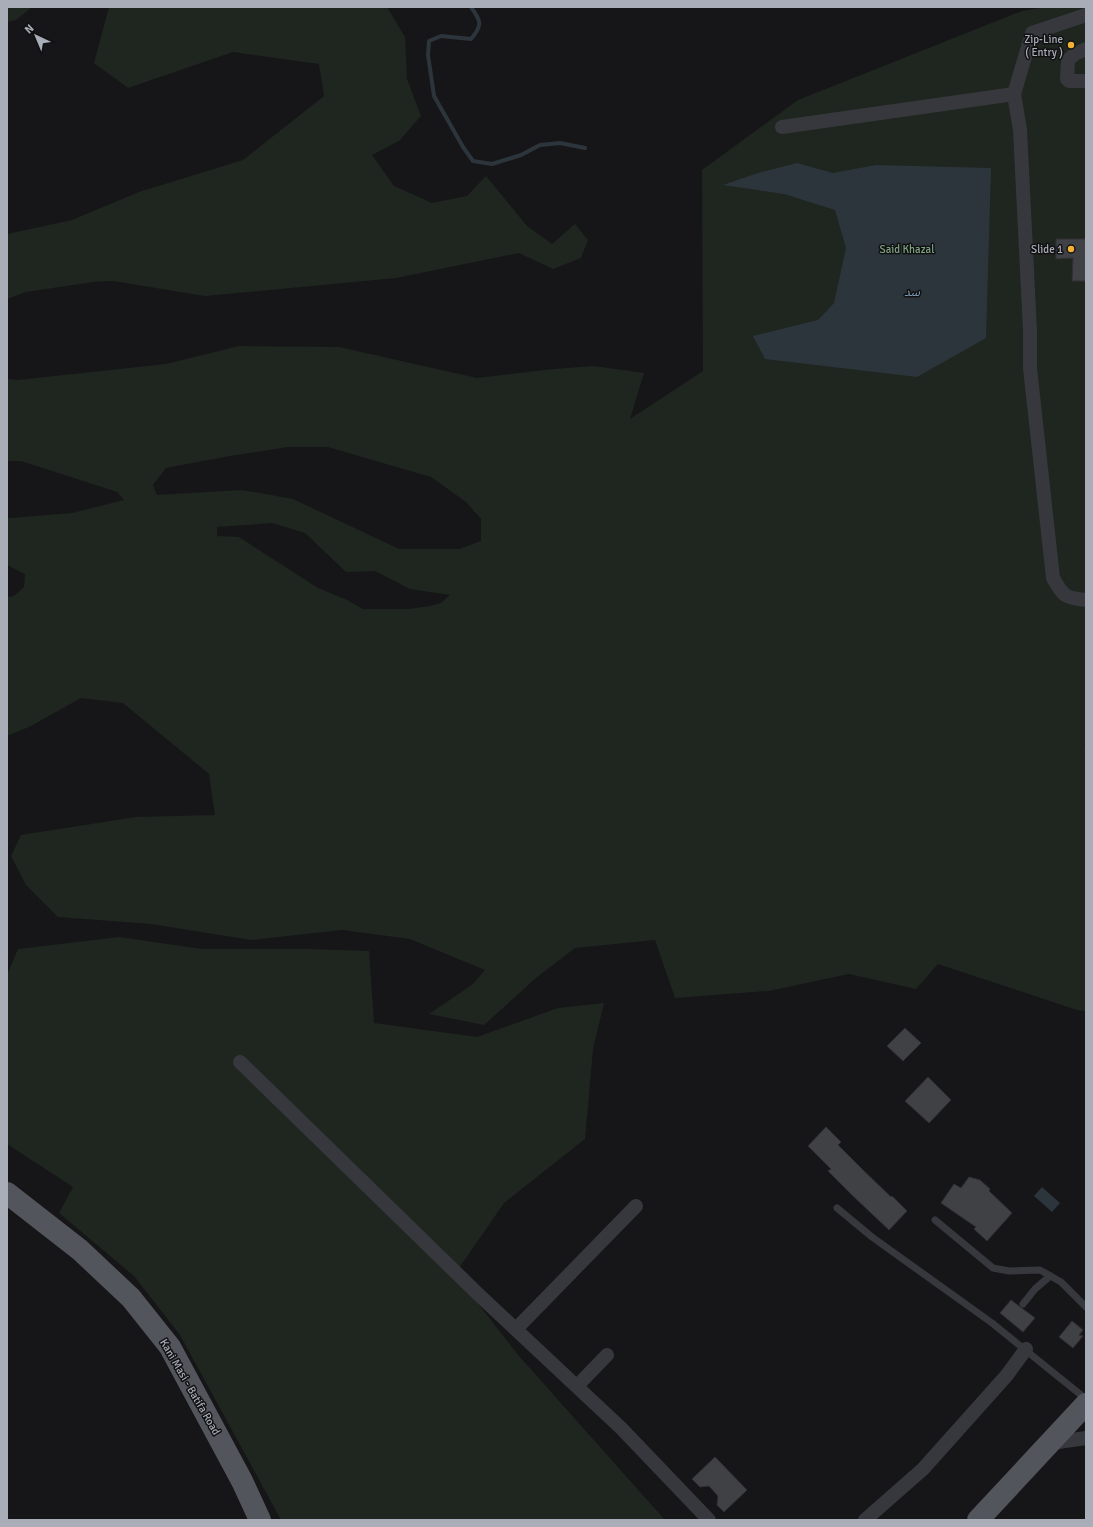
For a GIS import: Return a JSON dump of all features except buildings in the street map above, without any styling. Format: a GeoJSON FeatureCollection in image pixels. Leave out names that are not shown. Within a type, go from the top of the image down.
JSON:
{"type":"FeatureCollection","features":[{"type":"Feature","properties":{"kind":"main road","name":"Kani Masi - Batifa Road"},"geometry":{"type":"LineString","coordinates":[[7,1192],[80,1250],[114,1282],[130,1298],[170,1348],[242,1481],[260,1520]]}},
{"type":"Feature","properties":{"kind":"main road"},"geometry":{"type":"LineString","coordinates":[[978,1520],[1086,1404]]}},
{"type":"Feature","properties":{"kind":"street"},"geometry":{"type":"LineString","coordinates":[[1086,15],[1032,33],[1014,94],[1020,130],[1030,331],[1030,368],[1054,578],[1065,596],[1072,599],[1086,600]]}},
{"type":"Feature","properties":{"kind":"street"},"geometry":{"type":"LineString","coordinates":[[1086,49],[1075,54],[1068,60],[1067,79],[1069,81],[1086,81]]}},
{"type":"Feature","properties":{"kind":"street"},"geometry":{"type":"LineString","coordinates":[[782,127],[1014,94]]}},
{"type":"Feature","properties":{"kind":"street"},"geometry":{"type":"LineString","coordinates":[[240,1062],[516,1329],[621,1428],[710,1520]]}},
{"type":"Feature","properties":{"kind":"street"},"geometry":{"type":"LineString","coordinates":[[516,1329],[636,1206]]}},
{"type":"Feature","properties":{"kind":"street"},"geometry":{"type":"LineString","coordinates":[[866,1520],[923,1469],[1007,1375],[1026,1350]]}},
{"type":"Feature","properties":{"kind":"street"},"geometry":{"type":"LineString","coordinates":[[577,1386],[608,1355]]}},
{"type":"Feature","properties":{"kind":"street"},"geometry":{"type":"LineString","coordinates":[[1051,1443],[1086,1438]]}},
{"type":"Feature","properties":{"kind":"lane"},"geometry":{"type":"LineString","coordinates":[[837,1208],[872,1237],[992,1322],[1086,1398]]}},
{"type":"Feature","properties":{"kind":"lane"},"geometry":{"type":"LineString","coordinates":[[934,1220],[993,1268],[1009,1271],[1040,1270],[1061,1282],[1086,1307]]}},
{"type":"Feature","properties":{"kind":"lane"},"geometry":{"type":"LineString","coordinates":[[1023,1304],[1035,1289],[1050,1276]]}},
{"type":"Feature","properties":{"kind":"green space"},"geometry":{"type":"Polygon","coordinates":[[[7,7],[32,7],[16,20],[7,22],[7,7]]]}},
{"type":"Feature","properties":{"kind":"green space"},"geometry":{"type":"Polygon","coordinates":[[[109,7],[387,7],[405,37],[407,79],[421,116],[399,141],[372,155],[394,186],[432,203],[467,196],[486,176],[527,226],[552,244],[575,224],[588,240],[581,258],[553,269],[519,253],[396,278],[205,296],[113,281],[93,282],[26,292],[7,299],[7,234],[72,220],[139,192],[243,160],[324,96],[319,64],[233,52],[128,88],[94,63],[109,7]]]}},
{"type":"Feature","properties":{"kind":"green space","name":"Said Khazal"},"geometry":{"type":"Polygon","coordinates":[[[1047,7],[1086,7],[1086,1011],[1077,1010],[938,964],[916,989],[849,974],[769,991],[675,998],[655,940],[575,948],[536,978],[484,1025],[429,1014],[473,984],[485,970],[410,939],[342,930],[251,940],[151,924],[58,917],[26,885],[11,856],[21,835],[136,817],[215,815],[209,774],[123,703],[81,698],[31,726],[7,736],[7,597],[14,596],[24,587],[25,574],[7,565],[7,517],[72,513],[124,500],[117,492],[21,461],[7,461],[7,379],[18,380],[166,364],[239,346],[339,347],[477,378],[594,366],[644,373],[630,419],[703,371],[702,170],[798,100],[1022,11],[1047,7]],[[288,447],[166,468],[153,485],[157,495],[242,490],[293,499],[399,549],[459,549],[481,541],[481,519],[466,502],[431,477],[328,447],[288,447]],[[272,523],[217,527],[217,536],[239,537],[318,588],[345,599],[363,609],[409,609],[430,606],[441,603],[450,595],[410,589],[375,571],[346,572],[305,533],[272,523]]]}},
{"type":"Feature","properties":{"kind":"green space"},"geometry":{"type":"Polygon","coordinates":[[[119,937],[202,949],[311,949],[369,951],[374,1023],[477,1037],[558,1008],[604,1003],[593,1049],[585,1139],[504,1203],[455,1274],[519,1356],[665,1520],[281,1520],[180,1335],[134,1276],[59,1213],[73,1187],[7,1144],[7,975],[18,949],[119,937]]]}},
{"type":"Feature","properties":{"kind":"water","name":"سد"},"geometry":{"type":"Polygon","coordinates":[[[797,163],[833,173],[876,165],[991,168],[986,338],[917,377],[765,359],[753,336],[818,320],[834,303],[846,248],[835,210],[784,194],[723,185],[758,173],[797,163]]]}},
{"type":"Feature","properties":{"kind":"water"},"geometry":{"type":"Polygon","coordinates":[[[1042,1187],[1060,1203],[1052,1212],[1034,1196],[1042,1187]]]}},
{"type":"Feature","properties":{"kind":"waterway"},"geometry":{"type":"LineString","coordinates":[[471,7],[479,20],[479,26],[471,39],[441,36],[429,41],[428,55],[434,96],[463,147],[473,161],[492,164],[521,155],[540,145],[560,143],[585,148]]}},
{"type":"Feature","properties":{"kind":"place","name":"Zip-Line ( Entry )"},"geometry":{"type":"Point","coordinates":[1071,45]}},
{"type":"Feature","properties":{"kind":"place","name":"Slide 1"},"geometry":{"type":"Point","coordinates":[1071,249]}}]}
